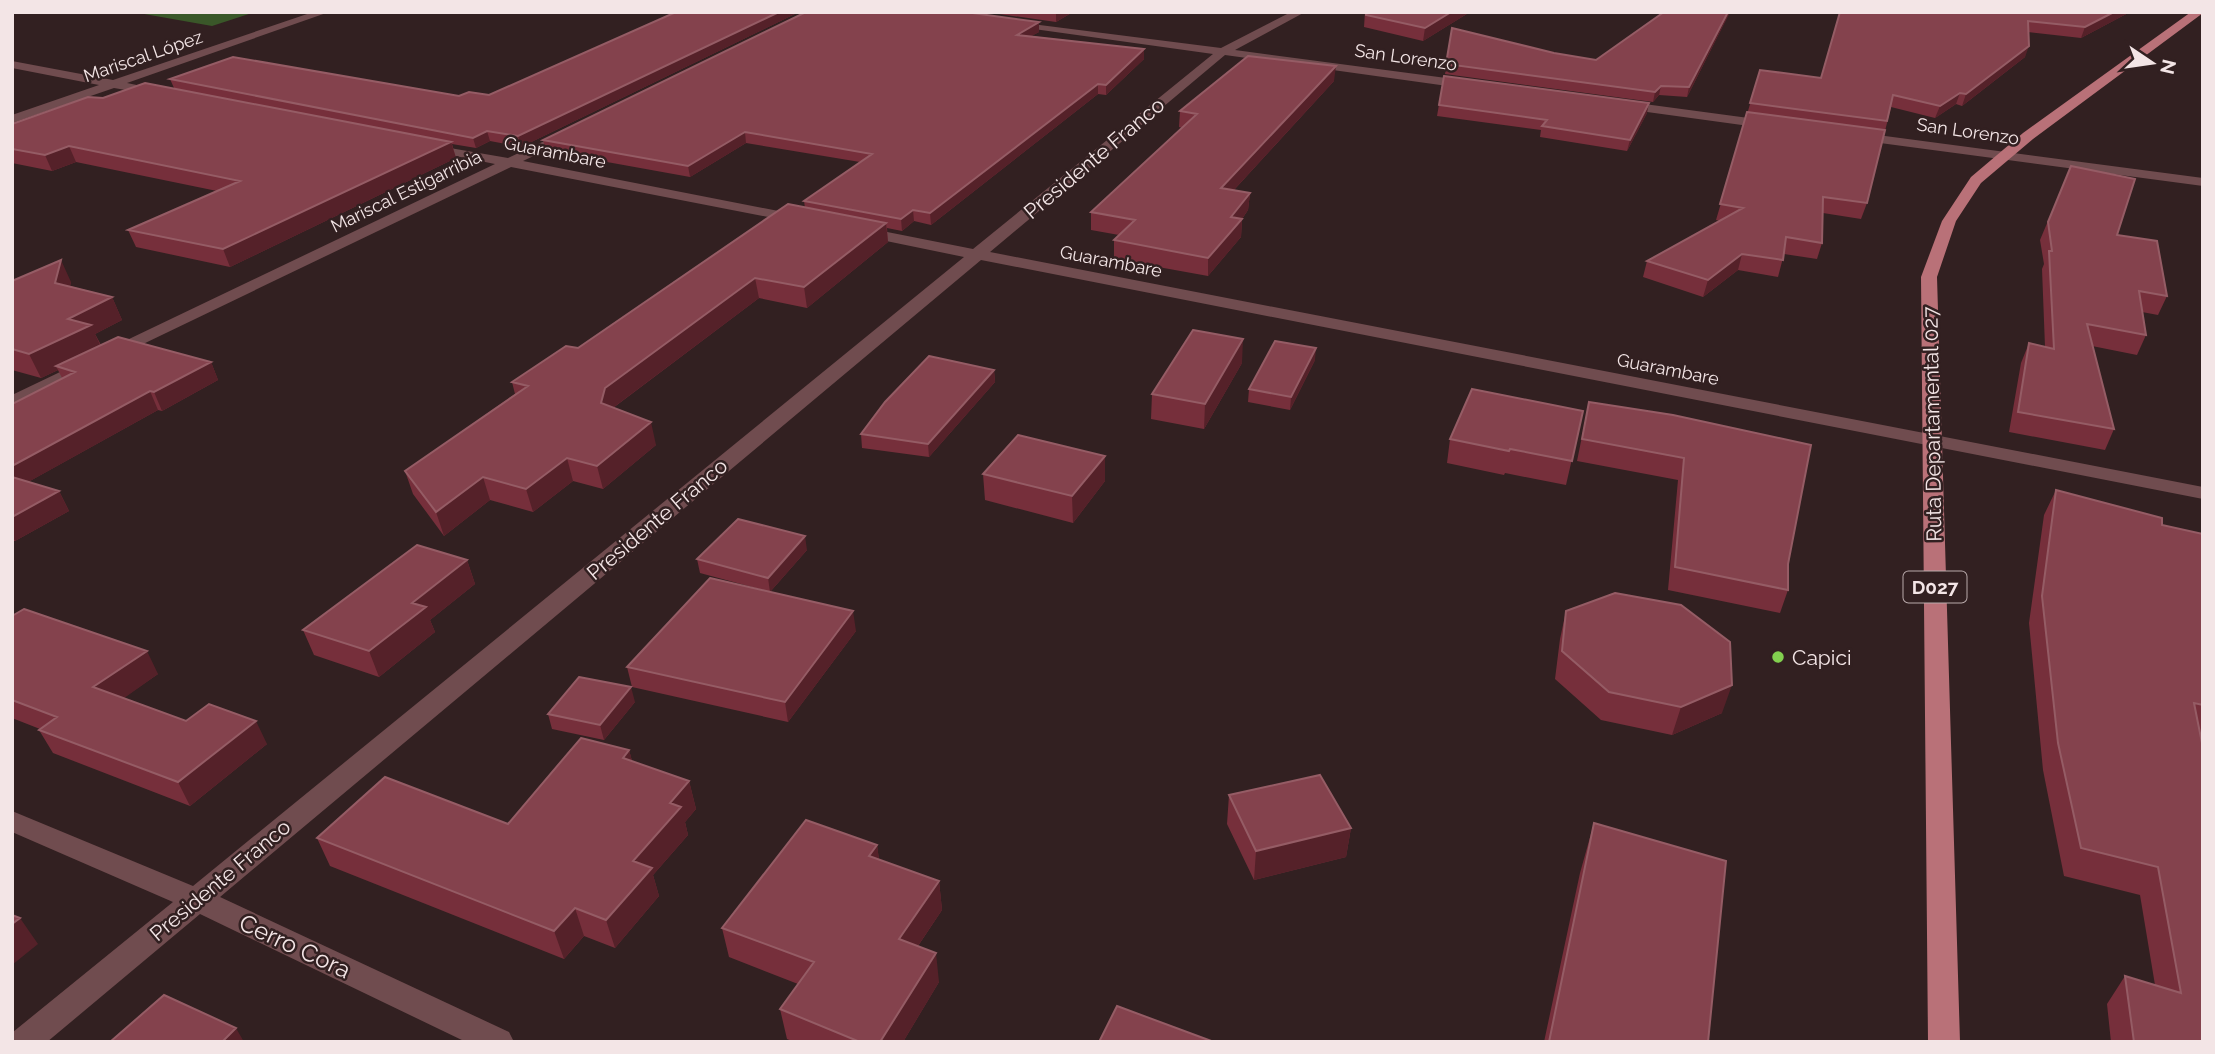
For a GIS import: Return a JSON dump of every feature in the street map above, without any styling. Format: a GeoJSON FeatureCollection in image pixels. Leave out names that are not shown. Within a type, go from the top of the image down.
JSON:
{"type":"FeatureCollection","features":[{"type":"Feature","properties":{"kind":"main road","name":"Ruta Departamental 027"},"geometry":{"type":"LineString","coordinates":[[1944,1042],[1929,277],[1949,221],[1976,180],[2004,156],[2199,12]]}},
{"type":"Feature","properties":{"kind":"street","name":"Mariscal López"},"geometry":{"type":"LineString","coordinates":[[12,119],[324,12]]}},
{"type":"Feature","properties":{"kind":"street","name":"Presidente Franco"},"geometry":{"type":"LineString","coordinates":[[24,1042],[1222,52],[1300,12]]}},
{"type":"Feature","properties":{"kind":"street","name":"San Lorenzo"},"geometry":{"type":"LineString","coordinates":[[1004,22],[1482,87]]}},
{"type":"Feature","properties":{"kind":"street"},"geometry":{"type":"LineString","coordinates":[[12,64],[168,95]]}},
{"type":"Feature","properties":{"kind":"street"},"geometry":{"type":"LineString","coordinates":[[1606,103],[1784,127]]}},
{"type":"Feature","properties":{"kind":"street","name":"Mariscal Estigarribia"},"geometry":{"type":"LineString","coordinates":[[12,402],[583,126]]}},
{"type":"Feature","properties":{"kind":"street","name":"San Lorenzo"},"geometry":{"type":"LineString","coordinates":[[1839,134],[2203,182]]}},
{"type":"Feature","properties":{"kind":"street","name":"Guarambare"},"geometry":{"type":"LineString","coordinates":[[414,144],[817,223]]}},
{"type":"Feature","properties":{"kind":"street","name":"Guarambare"},"geometry":{"type":"LineString","coordinates":[[844,228],[2203,493]]}},
{"type":"Feature","properties":{"kind":"street","name":"Cerro Cora"},"geometry":{"type":"LineString","coordinates":[[12,821],[197,899],[498,1042]]}},
{"type":"Feature","properties":{"kind":"green space"},"geometry":{"type":"Polygon","coordinates":[[[133,12],[255,12],[212,26],[133,12]]]}},
{"type":"Feature","properties":{"kind":"building"},"geometry":{"type":"Polygon","coordinates":[[[676,12],[779,12],[518,136],[487,131],[473,138],[170,79],[233,57],[459,96],[469,92],[489,95],[676,12]]]}},
{"type":"Feature","properties":{"kind":"building"},"geometry":{"type":"Polygon","coordinates":[[[806,12],[965,12],[1039,22],[1017,35],[1144,49],[1106,85],[1098,84],[930,213],[913,210],[901,219],[804,201],[872,154],[745,132],[688,166],[543,140],[806,12]]]}},
{"type":"Feature","properties":{"kind":"building"},"geometry":{"type":"Polygon","coordinates":[[[1366,12],[1451,12],[1425,28],[1366,15],[1366,12]]]}},
{"type":"Feature","properties":{"kind":"building"},"geometry":{"type":"Polygon","coordinates":[[[1664,12],[1728,12],[1689,87],[1661,86],[1655,92],[1446,64],[1452,28],[1554,53],[1596,60],[1664,12]]]}},
{"type":"Feature","properties":{"kind":"building"},"geometry":{"type":"Polygon","coordinates":[[[1840,12],[2114,12],[2085,27],[2028,21],[2029,46],[1966,94],[1960,93],[1940,106],[1893,95],[1887,121],[1750,103],[1760,70],[1821,78],[1840,12]]]}},
{"type":"Feature","properties":{"kind":"building"},"geometry":{"type":"Polygon","coordinates":[[[1248,56],[1336,66],[1221,188],[1250,193],[1231,217],[1242,219],[1208,258],[1114,240],[1135,220],[1091,212],[1197,114],[1180,111],[1248,56]]]}},
{"type":"Feature","properties":{"kind":"building"},"geometry":{"type":"Polygon","coordinates":[[[1444,76],[1649,103],[1630,140],[1542,126],[1547,120],[1439,105],[1444,76]]]}},
{"type":"Feature","properties":{"kind":"building"},"geometry":{"type":"Polygon","coordinates":[[[145,83],[451,142],[223,249],[128,230],[240,181],[69,146],[45,155],[12,149],[12,124],[88,97],[103,98],[145,83]]]}},
{"type":"Feature","properties":{"kind":"building"},"geometry":{"type":"Polygon","coordinates":[[[1747,112],[1885,130],[1867,203],[1823,197],[1822,243],[1786,237],[1783,260],[1742,254],[1708,280],[1647,261],[1743,208],[1720,204],[1747,112]]]}},
{"type":"Feature","properties":{"kind":"building"},"geometry":{"type":"Polygon","coordinates":[[[2071,166],[2135,179],[2117,235],[2157,241],[2167,296],[2139,291],[2146,335],[2087,324],[2114,429],[2018,412],[2029,343],[2054,349],[2049,251],[2052,251],[2048,222],[2071,166]]]}},
{"type":"Feature","properties":{"kind":"building"},"geometry":{"type":"Polygon","coordinates":[[[788,204],[886,223],[804,287],[755,278],[605,388],[601,403],[651,422],[597,466],[567,458],[526,489],[483,477],[436,512],[405,471],[528,386],[512,382],[566,346],[578,348],[788,204]]]}},
{"type":"Feature","properties":{"kind":"building"},"geometry":{"type":"Polygon","coordinates":[[[61,260],[55,283],[112,297],[68,319],[91,325],[29,354],[12,349],[12,281],[61,260]]]}},
{"type":"Feature","properties":{"kind":"building"},"geometry":{"type":"Polygon","coordinates":[[[1193,330],[1243,339],[1205,404],[1152,394],[1193,330]]]}},
{"type":"Feature","properties":{"kind":"building"},"geometry":{"type":"Polygon","coordinates":[[[118,337],[211,362],[154,392],[150,391],[12,466],[12,404],[75,372],[56,366],[118,337]]]}},
{"type":"Feature","properties":{"kind":"building"},"geometry":{"type":"Polygon","coordinates":[[[1275,341],[1316,348],[1291,397],[1249,389],[1275,341]]]}},
{"type":"Feature","properties":{"kind":"building"},"geometry":{"type":"Polygon","coordinates":[[[929,356],[994,370],[928,444],[861,434],[885,402],[929,356]]]}},
{"type":"Feature","properties":{"kind":"building"},"geometry":{"type":"Polygon","coordinates":[[[1472,389],[1583,411],[1572,461],[1450,439],[1472,389]]]}},
{"type":"Feature","properties":{"kind":"building"},"geometry":{"type":"Polygon","coordinates":[[[1589,402],[1673,415],[1811,445],[1788,564],[1788,590],[1675,567],[1684,458],[1582,439],[1589,402]]]}},
{"type":"Feature","properties":{"kind":"building"},"geometry":{"type":"Polygon","coordinates":[[[1018,435],[1105,456],[1072,496],[983,474],[1018,435]]]}},
{"type":"Feature","properties":{"kind":"building"},"geometry":{"type":"Polygon","coordinates":[[[12,477],[59,491],[12,517],[12,477]]]}},
{"type":"Feature","properties":{"kind":"building"},"geometry":{"type":"Polygon","coordinates":[[[2056,490],[2162,518],[2162,525],[2203,534],[2203,705],[2194,703],[2203,748],[2203,1042],[2134,1042],[2125,976],[2181,993],[2158,867],[2081,848],[2058,743],[2042,596],[2056,490]]]}},
{"type":"Feature","properties":{"kind":"building"},"geometry":{"type":"Polygon","coordinates":[[[738,519],[805,536],[768,578],[697,559],[738,519]]]}},
{"type":"Feature","properties":{"kind":"building"},"geometry":{"type":"Polygon","coordinates":[[[417,545],[467,560],[412,603],[426,607],[369,651],[303,630],[417,545]]]}},
{"type":"Feature","properties":{"kind":"building"},"geometry":{"type":"Polygon","coordinates":[[[710,578],[853,611],[785,702],[627,667],[710,578]]]}},
{"type":"Feature","properties":{"kind":"building"},"geometry":{"type":"Polygon","coordinates":[[[1615,593],[1681,605],[1730,642],[1732,685],[1681,707],[1609,692],[1562,651],[1566,611],[1615,593]]]}},
{"type":"Feature","properties":{"kind":"building"},"geometry":{"type":"Polygon","coordinates":[[[24,609],[147,651],[93,687],[186,721],[209,704],[256,721],[178,782],[39,730],[57,717],[12,700],[12,616],[24,609]]]}},
{"type":"Feature","properties":{"kind":"building"},"geometry":{"type":"Polygon","coordinates":[[[579,677],[631,687],[600,725],[548,714],[579,677]]]}},
{"type":"Feature","properties":{"kind":"building"},"geometry":{"type":"Polygon","coordinates":[[[581,738],[629,750],[623,758],[689,781],[670,803],[681,807],[633,861],[652,868],[606,920],[575,908],[554,931],[317,838],[385,777],[508,824],[581,738]]]}},
{"type":"Feature","properties":{"kind":"building"},"geometry":{"type":"Polygon","coordinates":[[[1320,775],[1351,828],[1256,851],[1229,795],[1320,775]]]}},
{"type":"Feature","properties":{"kind":"building"},"geometry":{"type":"Polygon","coordinates":[[[806,820],[877,845],[869,856],[939,881],[899,939],[936,953],[880,1042],[860,1042],[780,1009],[814,962],[722,928],[806,820]]]}},
{"type":"Feature","properties":{"kind":"building"},"geometry":{"type":"Polygon","coordinates":[[[1594,823],[1726,861],[1708,1042],[1549,1042],[1594,823]]]}},
{"type":"Feature","properties":{"kind":"building"},"geometry":{"type":"Polygon","coordinates":[[[12,915],[20,918],[12,924],[12,915]]]}},
{"type":"Feature","properties":{"kind":"building"},"geometry":{"type":"Polygon","coordinates":[[[164,995],[236,1028],[222,1042],[110,1042],[164,995]]]}},
{"type":"Feature","properties":{"kind":"building"},"geometry":{"type":"Polygon","coordinates":[[[1117,1006],[1214,1042],[1099,1042],[1117,1006]]]}},
{"type":"Feature","properties":{"kind":"place","name":"Capici"},"geometry":{"type":"Point","coordinates":[1778,657]}}]}
